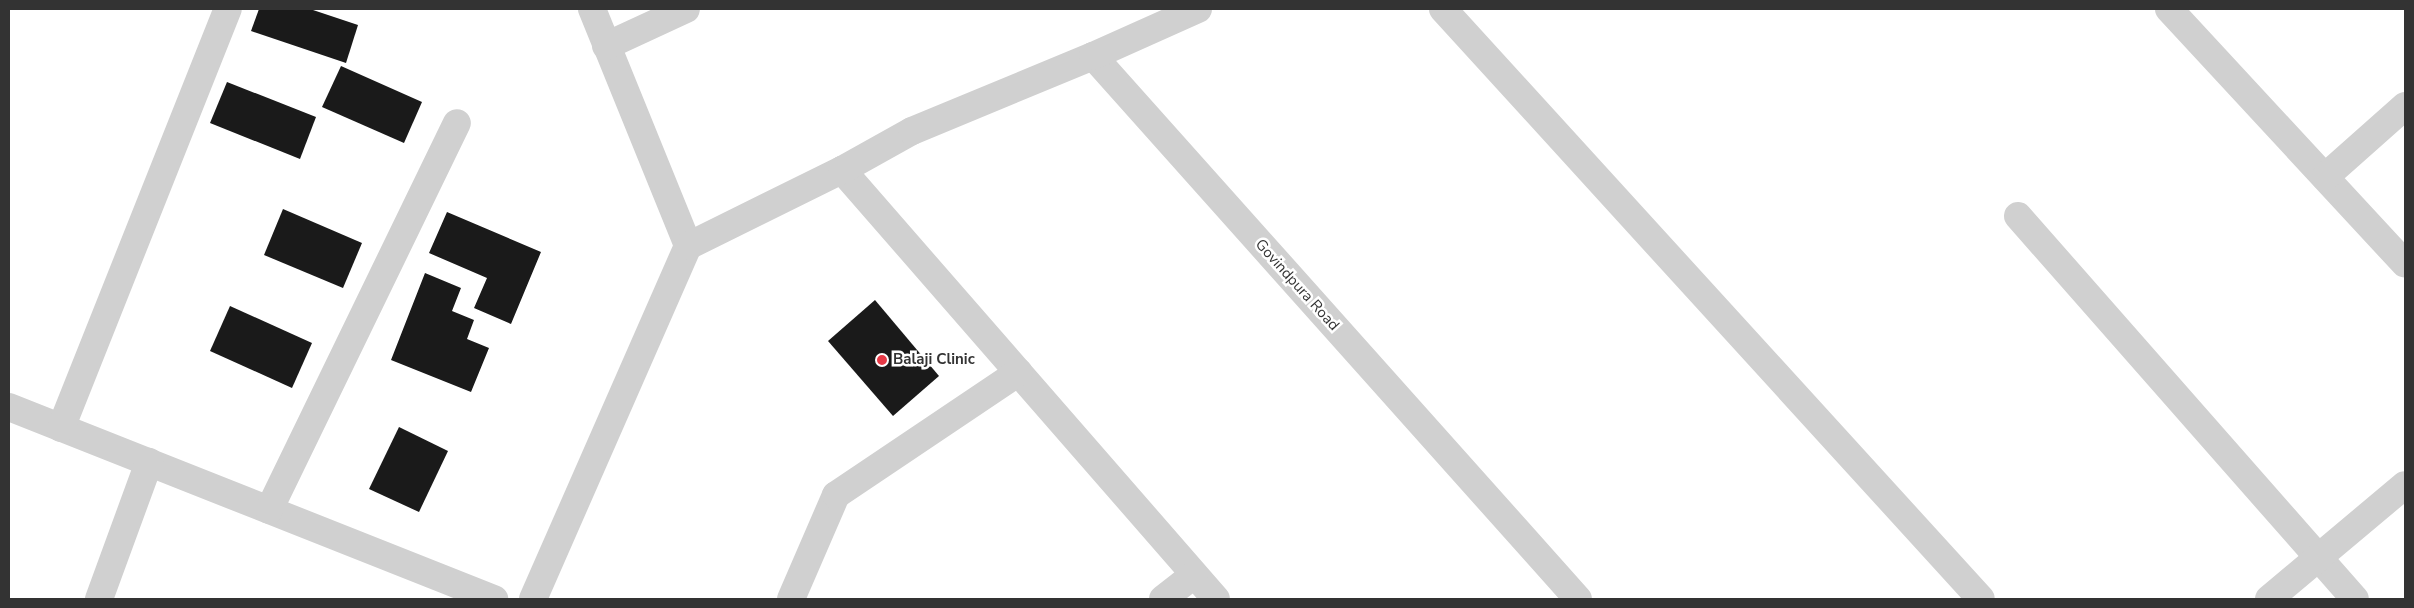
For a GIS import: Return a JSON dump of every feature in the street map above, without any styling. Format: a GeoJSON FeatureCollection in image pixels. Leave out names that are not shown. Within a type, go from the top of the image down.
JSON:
{"type":"FeatureCollection","features":[{"type":"Feature","properties":{"kind":"street"},"geometry":{"type":"LineString","coordinates":[[61,428],[228,9]]}},
{"type":"Feature","properties":{"kind":"street"},"geometry":{"type":"LineString","coordinates":[[592,9],[688,246]]}},
{"type":"Feature","properties":{"kind":"street"},"geometry":{"type":"LineString","coordinates":[[606,46],[686,9]]}},
{"type":"Feature","properties":{"kind":"street"},"geometry":{"type":"LineString","coordinates":[[533,599],[688,246],[842,170],[912,131],[1093,56],[1198,9]]}},
{"type":"Feature","properties":{"kind":"street"},"geometry":{"type":"LineString","coordinates":[[1443,9],[1981,599]]}},
{"type":"Feature","properties":{"kind":"street"},"geometry":{"type":"LineString","coordinates":[[2169,9],[2405,264]]}},
{"type":"Feature","properties":{"kind":"street","name":"Govindpura Road"},"geometry":{"type":"LineString","coordinates":[[1093,56],[1578,599]]}},
{"type":"Feature","properties":{"kind":"street"},"geometry":{"type":"LineString","coordinates":[[2325,177],[2405,106]]}},
{"type":"Feature","properties":{"kind":"street"},"geometry":{"type":"LineString","coordinates":[[269,510],[457,123]]}},
{"type":"Feature","properties":{"kind":"street"},"geometry":{"type":"LineString","coordinates":[[842,170],[1216,599]]}},
{"type":"Feature","properties":{"kind":"street"},"geometry":{"type":"LineString","coordinates":[[2018,216],[2355,599]]}},
{"type":"Feature","properties":{"kind":"street"},"geometry":{"type":"LineString","coordinates":[[791,599],[836,495],[1019,372]]}},
{"type":"Feature","properties":{"kind":"street"},"geometry":{"type":"LineString","coordinates":[[9,407],[494,599]]}},
{"type":"Feature","properties":{"kind":"street"},"geometry":{"type":"LineString","coordinates":[[99,599],[149,462]]}},
{"type":"Feature","properties":{"kind":"street"},"geometry":{"type":"LineString","coordinates":[[2269,599],[2405,485]]}},
{"type":"Feature","properties":{"kind":"street"},"geometry":{"type":"LineString","coordinates":[[1163,599],[1194,575]]}},
{"type":"Feature","properties":{"kind":"building"},"geometry":{"type":"Polygon","coordinates":[[[259,9],[310,9],[358,25],[346,63],[251,31],[259,9]]]}},
{"type":"Feature","properties":{"kind":"building"},"geometry":{"type":"Polygon","coordinates":[[[341,66],[422,102],[404,143],[322,107],[341,66]]]}},
{"type":"Feature","properties":{"kind":"building"},"geometry":{"type":"Polygon","coordinates":[[[227,82],[316,117],[300,159],[210,123],[227,82]]]}},
{"type":"Feature","properties":{"kind":"building"},"geometry":{"type":"Polygon","coordinates":[[[283,209],[362,243],[343,288],[264,255],[283,209]]]}},
{"type":"Feature","properties":{"kind":"building"},"geometry":{"type":"Polygon","coordinates":[[[447,212],[541,252],[511,324],[474,308],[487,278],[429,253],[447,212]]]}},
{"type":"Feature","properties":{"kind":"building"},"geometry":{"type":"Polygon","coordinates":[[[425,273],[461,288],[452,311],[474,320],[467,339],[489,348],[471,392],[391,360],[425,273]]]}},
{"type":"Feature","properties":{"kind":"building"},"geometry":{"type":"Polygon","coordinates":[[[875,300],[939,376],[893,416],[828,341],[875,300]]]}},
{"type":"Feature","properties":{"kind":"building"},"geometry":{"type":"Polygon","coordinates":[[[230,306],[312,343],[292,388],[210,351],[230,306]]]}},
{"type":"Feature","properties":{"kind":"building"},"geometry":{"type":"Polygon","coordinates":[[[399,427],[448,451],[419,512],[369,489],[399,427]]]}},
{"type":"Feature","properties":{"kind":"place","name":"Balaji Clinic"},"geometry":{"type":"Point","coordinates":[882,360]}}]}
